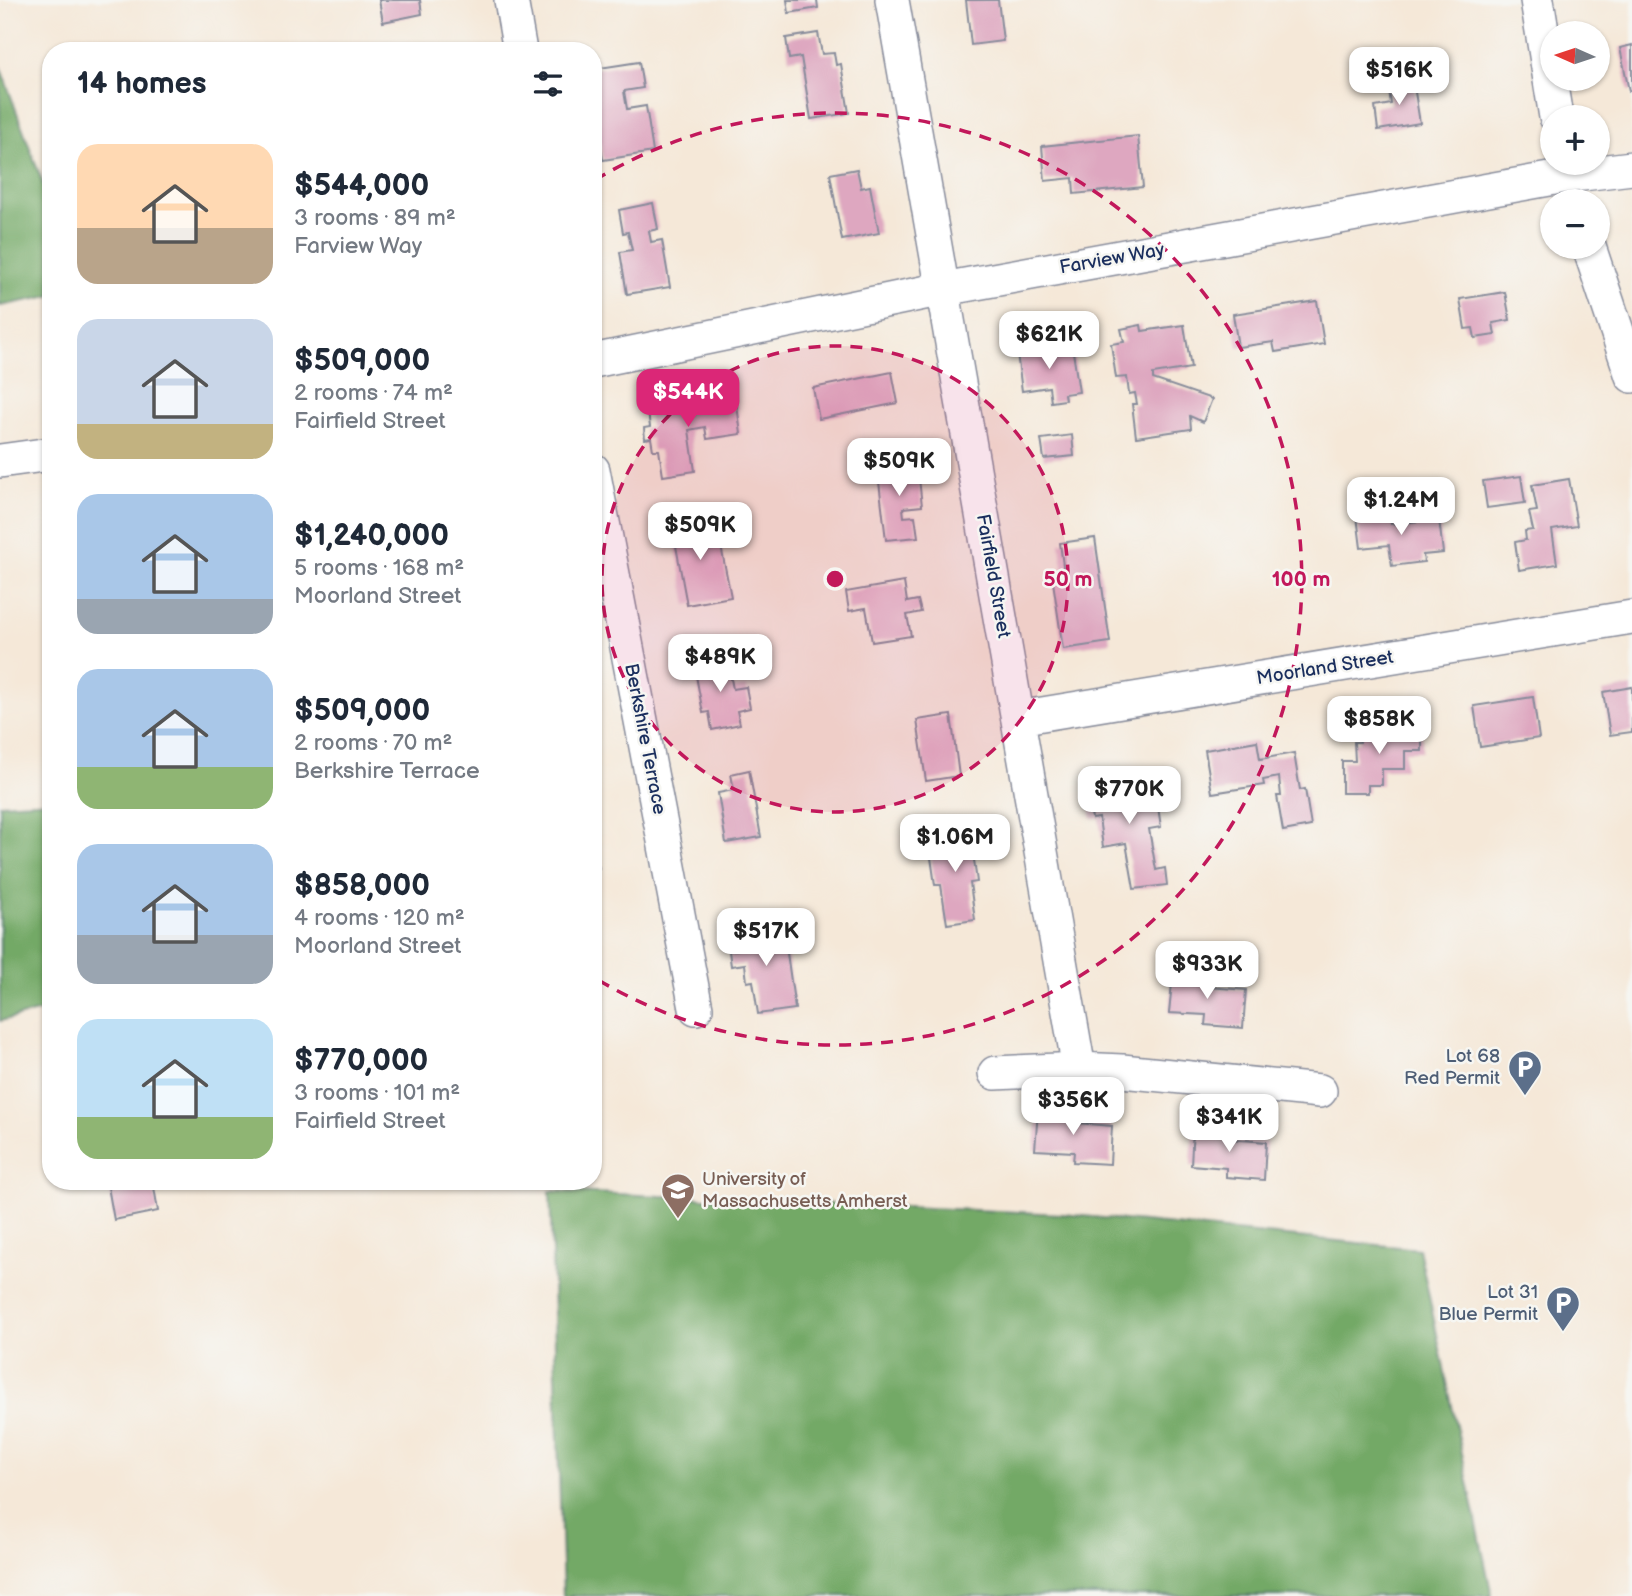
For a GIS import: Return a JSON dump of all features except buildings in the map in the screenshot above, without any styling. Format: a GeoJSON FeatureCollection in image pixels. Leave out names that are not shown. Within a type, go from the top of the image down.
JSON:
{"type":"FeatureCollection","features":[{"type":"Feature","properties":{"kind":"street"},"geometry":{"type":"LineString","coordinates":[[511,0],[518,42]]}},
{"type":"Feature","properties":{"kind":"street","name":"Fairfield Street"},"geometry":{"type":"LineString","coordinates":[[892,0],[1079,1069]]}},
{"type":"Feature","properties":{"kind":"street"},"geometry":{"type":"LineString","coordinates":[[1537,0],[1554,105]]}},
{"type":"Feature","properties":{"kind":"street","name":"Farview Way"},"geometry":{"type":"LineString","coordinates":[[602,359],[943,289],[1632,168]]}},
{"type":"Feature","properties":{"kind":"street"},"geometry":{"type":"LineString","coordinates":[[1593,259],[1632,376]]}},
{"type":"Feature","properties":{"kind":"street"},"geometry":{"type":"LineString","coordinates":[[0,461],[42,455]]}},
{"type":"Feature","properties":{"kind":"street","name":"Berkshire Terrace"},"geometry":{"type":"LineString","coordinates":[[602,517],[696,1008]]}},
{"type":"Feature","properties":{"kind":"street","name":"Moorland Street"},"geometry":{"type":"LineString","coordinates":[[1018,719],[1632,617]]}},
{"type":"Feature","properties":{"kind":"street"},"geometry":{"type":"LineString","coordinates":[[995,1073],[1079,1069],[1320,1091]]}},
{"type":"Feature","properties":{"kind":"green space"},"geometry":{"type":"Polygon","coordinates":[[[0,66],[42,181],[42,298],[0,306],[0,66]]]}},
{"type":"Feature","properties":{"kind":"green space"},"geometry":{"type":"Polygon","coordinates":[[[42,802],[42,1011],[0,1021],[0,804],[42,802]]]}},
{"type":"Feature","properties":{"kind":"green space"},"geometry":{"type":"Polygon","coordinates":[[[550,1191],[1063,1214],[1419,1249],[1492,1596],[563,1596],[550,1191]]]}},
{"type":"Feature","properties":{"kind":"place","name":"Lot 68 Red Permit"},"geometry":{"type":"Point","coordinates":[1525,1097]}},
{"type":"Feature","properties":{"kind":"place","name":"University of Massachusetts Amherst"},"geometry":{"type":"Point","coordinates":[678,1220]}},
{"type":"Feature","properties":{"kind":"place","name":"Lot 31 Blue Permit"},"geometry":{"type":"Point","coordinates":[1563,1333]}}]}
